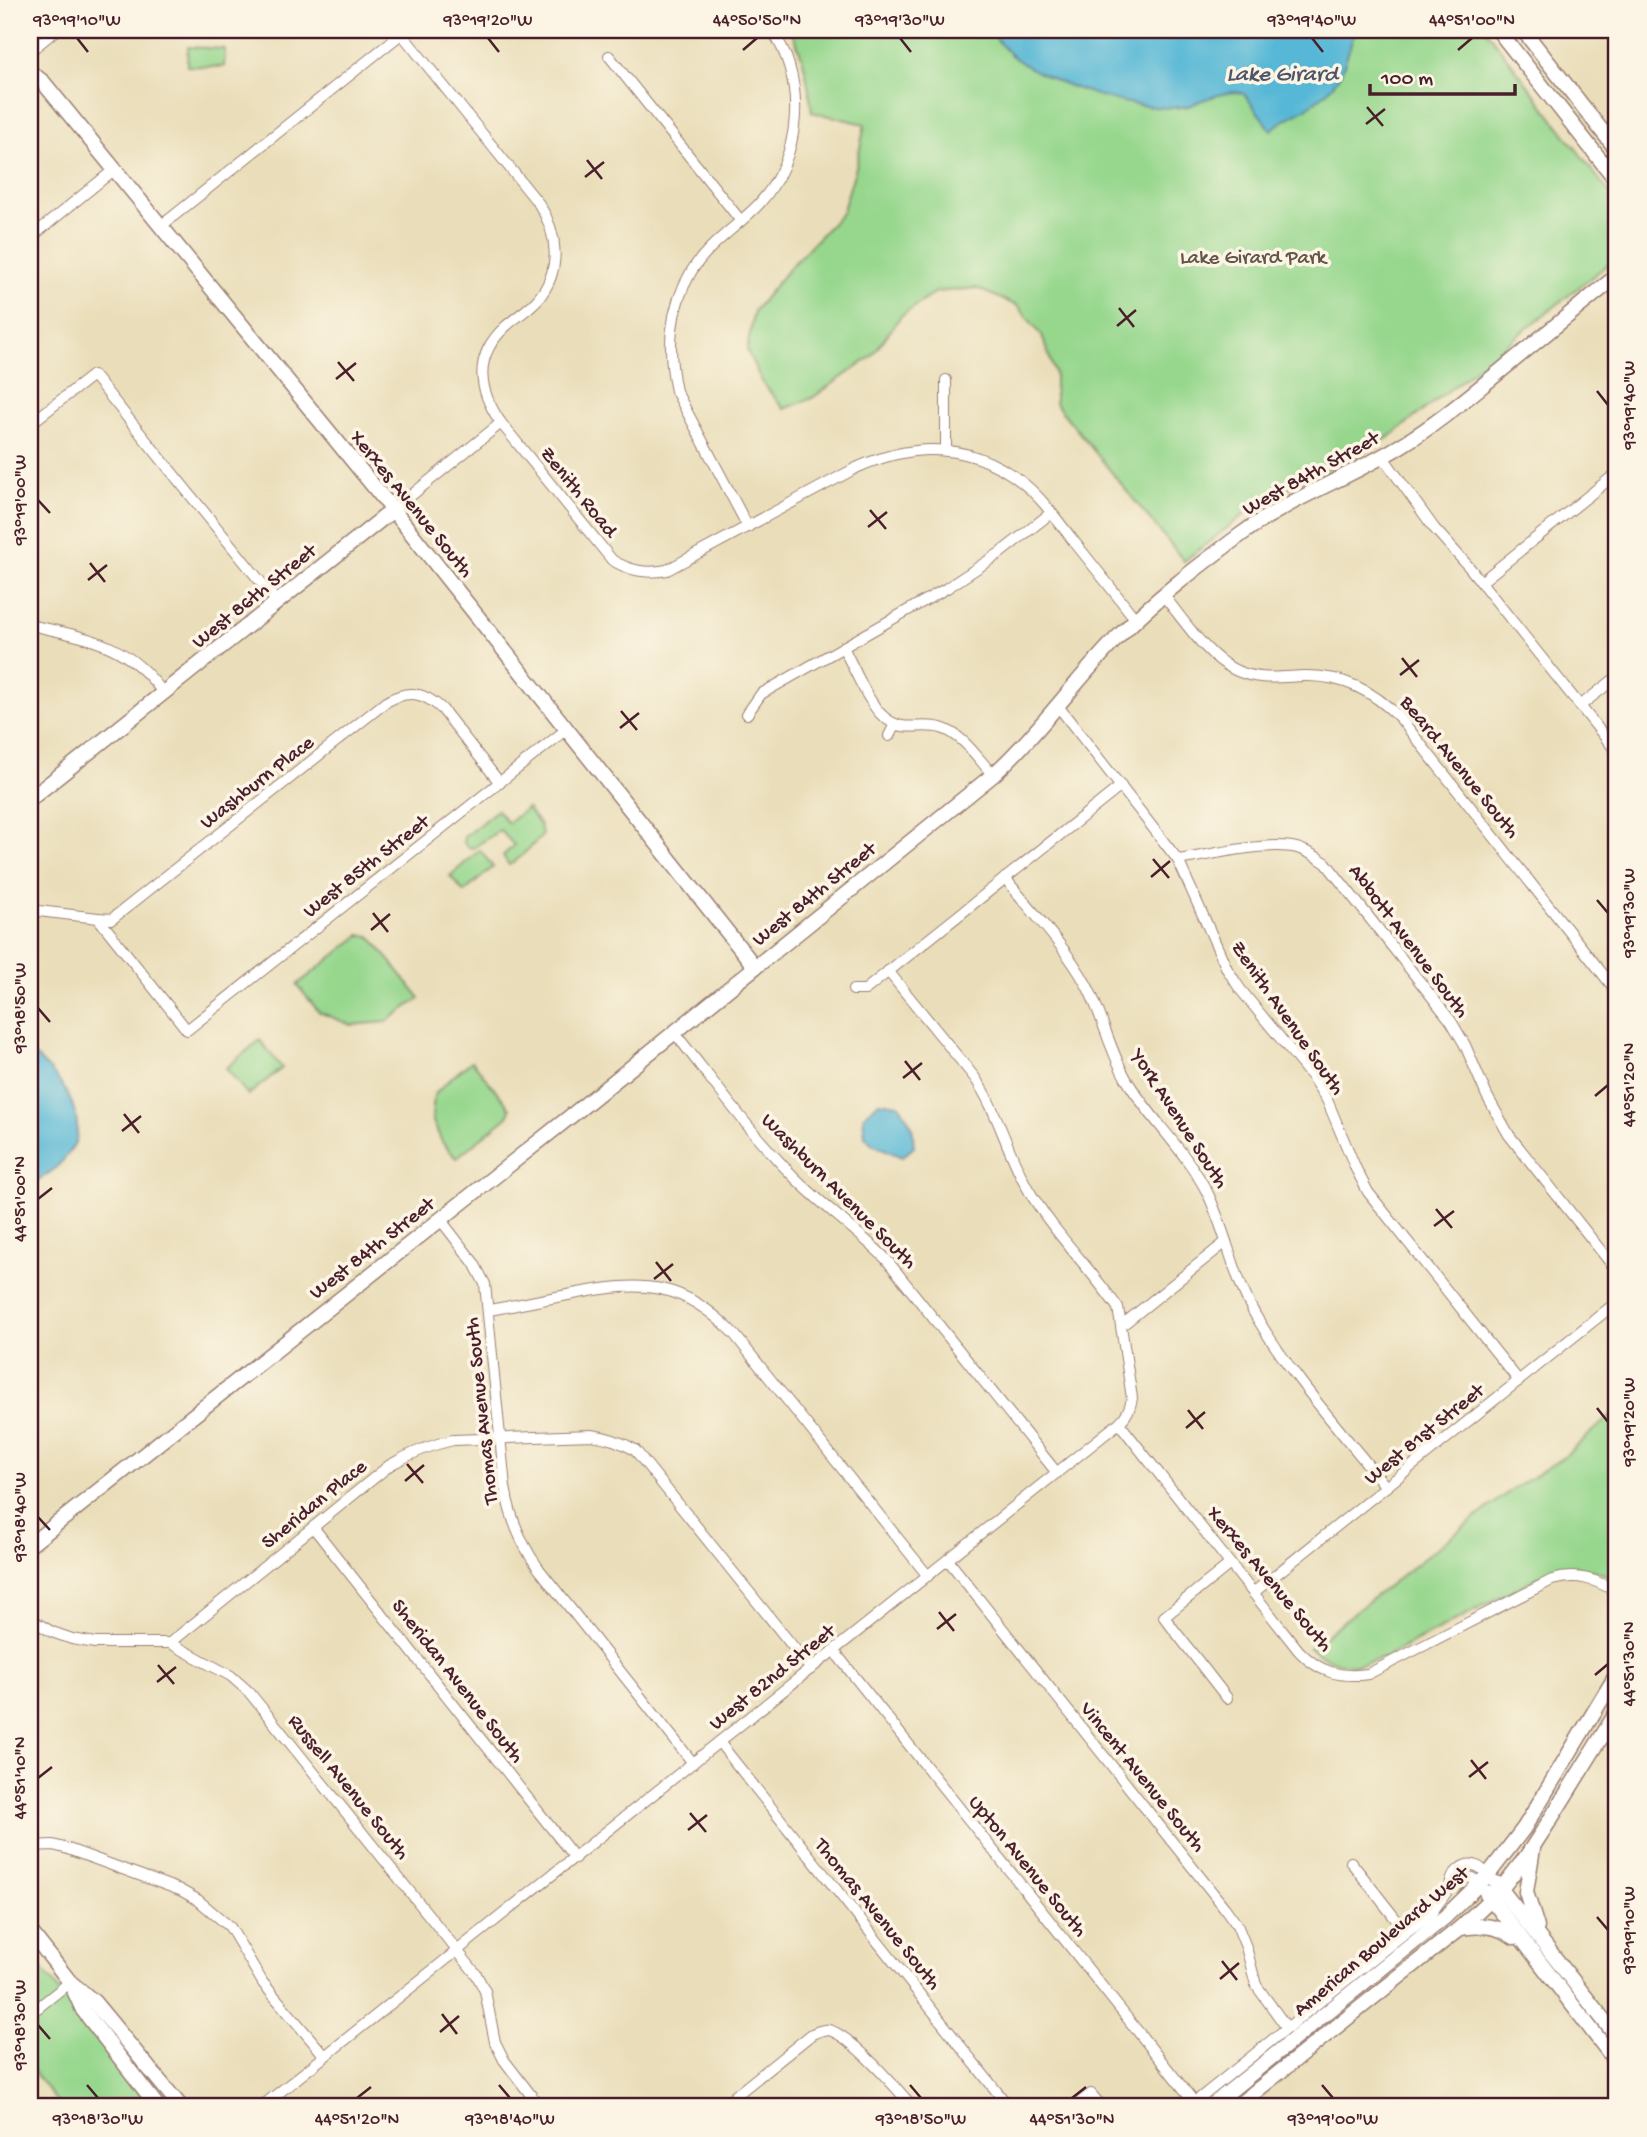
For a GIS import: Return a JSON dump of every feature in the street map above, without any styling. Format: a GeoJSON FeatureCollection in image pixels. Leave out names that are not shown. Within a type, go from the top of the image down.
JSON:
{"type":"FeatureCollection","features":[{"type":"Feature","properties":{"kind":"street"},"geometry":{"type":"LineString","coordinates":[[30,51],[56,30]]}},
{"type":"Feature","properties":{"kind":"street"},"geometry":{"type":"LineString","coordinates":[[748,527],[676,391],[670,366],[670,341],[673,316],[680,293],[692,270],[706,252],[759,203],[786,160],[796,111],[794,85],[788,61],[772,30]]}},
{"type":"Feature","properties":{"kind":"street"},"geometry":{"type":"LineString","coordinates":[[1498,30],[1617,181]]}},
{"type":"Feature","properties":{"kind":"street"},"geometry":{"type":"LineString","coordinates":[[1508,30],[1532,56],[1550,64]]}},
{"type":"Feature","properties":{"kind":"street"},"geometry":{"type":"LineString","coordinates":[[1523,30],[1617,150]]}},
{"type":"Feature","properties":{"kind":"street"},"geometry":{"type":"LineString","coordinates":[[160,226],[403,32]]}},
{"type":"Feature","properties":{"kind":"street","name":"Zenith Road"},"geometry":{"type":"LineString","coordinates":[[403,32],[539,204],[554,234],[556,250],[548,283],[539,297],[499,333],[486,353],[482,384],[486,400],[501,423],[612,560],[638,572],[667,570],[879,457],[930,449],[980,459],[1024,484],[1051,513],[1136,620]]}},
{"type":"Feature","properties":{"kind":"street"},"geometry":{"type":"LineString","coordinates":[[608,56],[741,221]]}},
{"type":"Feature","properties":{"kind":"street","name":"Xerxes Avenue South"},"geometry":{"type":"LineString","coordinates":[[30,72],[43,82],[393,510],[755,967]]}},
{"type":"Feature","properties":{"kind":"street"},"geometry":{"type":"LineString","coordinates":[[30,238],[115,170]]}},
{"type":"Feature","properties":{"kind":"street","name":"West 84th Street"},"geometry":{"type":"LineString","coordinates":[[30,1545],[576,1112],[993,775],[1017,753],[1087,670],[1136,620],[1241,534],[1269,515],[1383,457],[1442,418],[1617,276]]}},
{"type":"Feature","properties":{"kind":"street"},"geometry":{"type":"LineString","coordinates":[[30,424],[93,374],[277,602]]}},
{"type":"Feature","properties":{"kind":"street"},"geometry":{"type":"LineString","coordinates":[[946,380],[946,451]]}},
{"type":"Feature","properties":{"kind":"street","name":"West 86th Street"},"geometry":{"type":"LineString","coordinates":[[30,799],[501,423]]}},
{"type":"Feature","properties":{"kind":"street"},"geometry":{"type":"LineString","coordinates":[[1383,457],[1434,528],[1481,582],[1617,752]]}},
{"type":"Feature","properties":{"kind":"street"},"geometry":{"type":"LineString","coordinates":[[1481,582],[1617,473]]}},
{"type":"Feature","properties":{"kind":"street"},"geometry":{"type":"LineString","coordinates":[[747,714],[761,694],[947,588],[1051,513]]}},
{"type":"Feature","properties":{"kind":"street","name":"Beard Avenue South"},"geometry":{"type":"LineString","coordinates":[[1164,596],[1206,648],[1232,669],[1263,678],[1326,677],[1347,682],[1384,703],[1409,729],[1617,992]]}},
{"type":"Feature","properties":{"kind":"street"},"geometry":{"type":"LineString","coordinates":[[30,625],[102,642],[139,664],[163,693]]}},
{"type":"Feature","properties":{"kind":"street"},"geometry":{"type":"LineString","coordinates":[[843,647],[883,716],[907,728],[932,727],[953,733],[993,775]]}},
{"type":"Feature","properties":{"kind":"street"},"geometry":{"type":"LineString","coordinates":[[1580,706],[1617,677]]}},
{"type":"Feature","properties":{"kind":"street","name":"Washburn Place"},"geometry":{"type":"LineString","coordinates":[[98,918],[112,919],[397,695],[421,695],[433,701],[500,783]]}},
{"type":"Feature","properties":{"kind":"street","name":"Zenith Avenue South"},"geometry":{"type":"LineString","coordinates":[[1058,706],[1178,860],[1227,969],[1327,1100],[1368,1192],[1519,1381]]}},
{"type":"Feature","properties":{"kind":"street"},"geometry":{"type":"LineString","coordinates":[[889,736],[895,724]]}},
{"type":"Feature","properties":{"kind":"street","name":"West 85th Street"},"geometry":{"type":"LineString","coordinates":[[98,918],[187,1030],[567,729]]}},
{"type":"Feature","properties":{"kind":"street"},"geometry":{"type":"LineString","coordinates":[[853,990],[865,990],[1121,786]]}},
{"type":"Feature","properties":{"kind":"street","name":"Abbott Avenue South"},"geometry":{"type":"LineString","coordinates":[[1178,860],[1284,846],[1299,849],[1326,863],[1435,998],[1465,1045],[1487,1096],[1509,1135],[1617,1271]]}},
{"type":"Feature","properties":{"kind":"street","name":"York Avenue South"},"geometry":{"type":"LineString","coordinates":[[1005,878],[1070,959],[1098,1008],[1127,1081],[1194,1169],[1219,1218],[1248,1303],[1269,1338],[1386,1487]]}},
{"type":"Feature","properties":{"kind":"street"},"geometry":{"type":"LineString","coordinates":[[30,910],[98,918]]}},
{"type":"Feature","properties":{"kind":"street"},"geometry":{"type":"LineString","coordinates":[[888,971],[986,1094],[1017,1169],[1030,1192],[1118,1308],[1121,1326],[1226,1242]]}},
{"type":"Feature","properties":{"kind":"street","name":"Washburn Avenue South"},"geometry":{"type":"LineString","coordinates":[[674,1032],[776,1158],[886,1259],[1057,1473]]}},
{"type":"Feature","properties":{"kind":"street","name":"Thomas Avenue South"},"geometry":{"type":"LineString","coordinates":[[440,1219],[481,1272],[485,1283],[508,1509],[525,1550],[693,1763]]}},
{"type":"Feature","properties":{"kind":"street"},"geometry":{"type":"LineString","coordinates":[[489,1310],[631,1285],[678,1293],[699,1303],[735,1335],[928,1576]]}},
{"type":"Feature","properties":{"kind":"street","name":"West 81st Street"},"geometry":{"type":"LineString","coordinates":[[1253,1593],[1617,1302]]}},
{"type":"Feature","properties":{"kind":"street","name":"West 82nd Street"},"geometry":{"type":"LineString","coordinates":[[261,2107],[1126,1417],[1132,1398],[1121,1326]]}},
{"type":"Feature","properties":{"kind":"street","name":"Xerxes Avenue South"},"geometry":{"type":"LineString","coordinates":[[1119,1423],[1253,1593],[1310,1662],[1322,1670],[1352,1676],[1368,1674],[1552,1580],[1565,1576],[1578,1576],[1617,1592]]}},
{"type":"Feature","properties":{"kind":"street"},"geometry":{"type":"LineString","coordinates":[[500,1438],[591,1435],[614,1439],[635,1450],[811,1669]]}},
{"type":"Feature","properties":{"kind":"street","name":"Sheridan Place"},"geometry":{"type":"LineString","coordinates":[[170,1643],[390,1465],[410,1453],[432,1445],[453,1440],[500,1438]]}},
{"type":"Feature","properties":{"kind":"street","name":"Sheridan Avenue South"},"geometry":{"type":"LineString","coordinates":[[313,1527],[575,1858]]}},
{"type":"Feature","properties":{"kind":"street","name":"Vincent Avenue South"},"geometry":{"type":"LineString","coordinates":[[948,1560],[1224,1907],[1237,1925],[1247,1947],[1256,1985],[1287,2028]]}},
{"type":"Feature","properties":{"kind":"street"},"geometry":{"type":"LineString","coordinates":[[1227,1698],[1164,1617],[1230,1564]]}},
{"type":"Feature","properties":{"kind":"street","name":"Russell Avenue South"},"geometry":{"type":"LineString","coordinates":[[30,1619],[52,1632],[95,1643],[170,1643],[221,1670],[249,1692],[476,1974],[485,1991],[495,2042],[503,2060],[540,2107]]}},
{"type":"Feature","properties":{"kind":"street","name":"Upton Avenue South"},"geometry":{"type":"LineString","coordinates":[[834,1651],[1192,2105]]}},
{"type":"Feature","properties":{"kind":"street","name":"American Boulevard West"},"geometry":{"type":"LineString","coordinates":[[1210,2107],[1435,1926],[1484,1880],[1524,1828],[1617,1674]]}},
{"type":"Feature","properties":{"kind":"street","name":"American Boulevard West"},"geometry":{"type":"LineString","coordinates":[[1236,2107],[1460,1928],[1496,1894],[1534,1844],[1617,1712]]}},
{"type":"Feature","properties":{"kind":"street","name":"Thomas Avenue South"},"geometry":{"type":"LineString","coordinates":[[719,1742],[1009,2107]]}},
{"type":"Feature","properties":{"kind":"street"},"geometry":{"type":"LineString","coordinates":[[1534,1844],[1525,1892],[1541,1938]]}},
{"type":"Feature","properties":{"kind":"street"},"geometry":{"type":"LineString","coordinates":[[30,1846],[52,1845],[68,1849],[180,1890],[198,1900],[230,1927],[263,1983],[325,2056]]}},
{"type":"Feature","properties":{"kind":"street"},"geometry":{"type":"LineString","coordinates":[[1351,1862],[1406,1932]]}},
{"type":"Feature","properties":{"kind":"street"},"geometry":{"type":"LineString","coordinates":[[1192,2105],[1430,1914],[1450,1887],[1451,1879],[1459,1868],[1469,1864],[1480,1867],[1484,1880],[1496,1894],[1541,1938],[1617,2037]]}},
{"type":"Feature","properties":{"kind":"street"},"geometry":{"type":"LineString","coordinates":[[1496,1894],[1524,1943],[1617,2063]]}},
{"type":"Feature","properties":{"kind":"street"},"geometry":{"type":"LineString","coordinates":[[1460,1928],[1485,1925],[1503,1929],[1524,1943]]}},
{"type":"Feature","properties":{"kind":"street"},"geometry":{"type":"LineString","coordinates":[[30,1931],[70,1982],[94,2002],[181,2107]]}},
{"type":"Feature","properties":{"kind":"street"},"geometry":{"type":"LineString","coordinates":[[30,2014],[70,1982]]}},
{"type":"Feature","properties":{"kind":"street"},"geometry":{"type":"LineString","coordinates":[[70,1982],[83,2010],[155,2106],[170,2094]]}},
{"type":"Feature","properties":{"kind":"street"},"geometry":{"type":"LineString","coordinates":[[731,2107],[735,2096],[812,2034],[826,2029],[839,2034],[878,2068],[913,2107]]}},
{"type":"Feature","properties":{"kind":"street"},"geometry":{"type":"LineString","coordinates":[[1074,2107],[1091,2094],[1102,2107]]}},
{"type":"Feature","properties":{"kind":"green space","name":"Lake Girard Park"},"geometry":{"type":"Polygon","coordinates":[[[790,30],[1486,30],[1617,203],[1617,257],[1391,436],[1344,462],[1299,482],[1245,514],[1184,561],[1055,403],[1055,373],[1042,336],[1018,306],[976,288],[936,292],[901,316],[871,357],[812,398],[784,409],[762,382],[747,350],[754,311],[791,266],[842,213],[865,124],[812,112],[802,59],[790,30]]]}},
{"type":"Feature","properties":{"kind":"green space"},"geometry":{"type":"Polygon","coordinates":[[[188,47],[225,49],[224,67],[187,66],[188,47]]]}},
{"type":"Feature","properties":{"kind":"green space"},"geometry":{"type":"Polygon","coordinates":[[[527,808],[540,825],[542,836],[509,865],[503,856],[514,845],[500,830],[473,848],[467,847],[463,841],[464,837],[497,810],[508,823],[527,808]]]}},
{"type":"Feature","properties":{"kind":"green space"},"geometry":{"type":"Polygon","coordinates":[[[480,850],[493,867],[464,892],[450,876],[480,850]]]}},
{"type":"Feature","properties":{"kind":"green space"},"geometry":{"type":"Polygon","coordinates":[[[360,935],[370,936],[420,998],[386,1022],[351,1025],[319,1012],[297,985],[360,935]]]}},
{"type":"Feature","properties":{"kind":"green space"},"geometry":{"type":"Polygon","coordinates":[[[260,1040],[282,1068],[248,1095],[226,1068],[260,1040]]]}},
{"type":"Feature","properties":{"kind":"green space"},"geometry":{"type":"Polygon","coordinates":[[[472,1061],[510,1108],[508,1116],[456,1158],[442,1142],[432,1119],[434,1095],[472,1061]]]}},
{"type":"Feature","properties":{"kind":"green space"},"geometry":{"type":"Polygon","coordinates":[[[1617,1410],[1617,1582],[1602,1573],[1581,1567],[1563,1568],[1537,1578],[1389,1655],[1366,1663],[1340,1663],[1309,1648],[1506,1494],[1565,1456],[1617,1410]]]}},
{"type":"Feature","properties":{"kind":"green space"},"geometry":{"type":"Polygon","coordinates":[[[30,1954],[145,2098],[134,2107],[61,2107],[30,2067],[30,1954]]]}},
{"type":"Feature","properties":{"kind":"water","name":"Lake Girard"},"geometry":{"type":"Polygon","coordinates":[[[989,30],[1356,30],[1343,69],[1332,86],[1311,105],[1271,130],[1244,94],[1240,93],[1224,94],[1188,106],[1170,108],[1122,102],[1069,86],[1025,65],[1007,51],[989,30]]]}},
{"type":"Feature","properties":{"kind":"water"},"geometry":{"type":"Polygon","coordinates":[[[30,1052],[49,1069],[65,1090],[75,1114],[77,1127],[75,1142],[64,1159],[51,1172],[30,1184],[30,1052]]]}},
{"type":"Feature","properties":{"kind":"water"},"geometry":{"type":"Polygon","coordinates":[[[879,1102],[899,1104],[912,1126],[914,1147],[902,1157],[872,1144],[865,1136],[863,1117],[879,1102]]]}}]}
